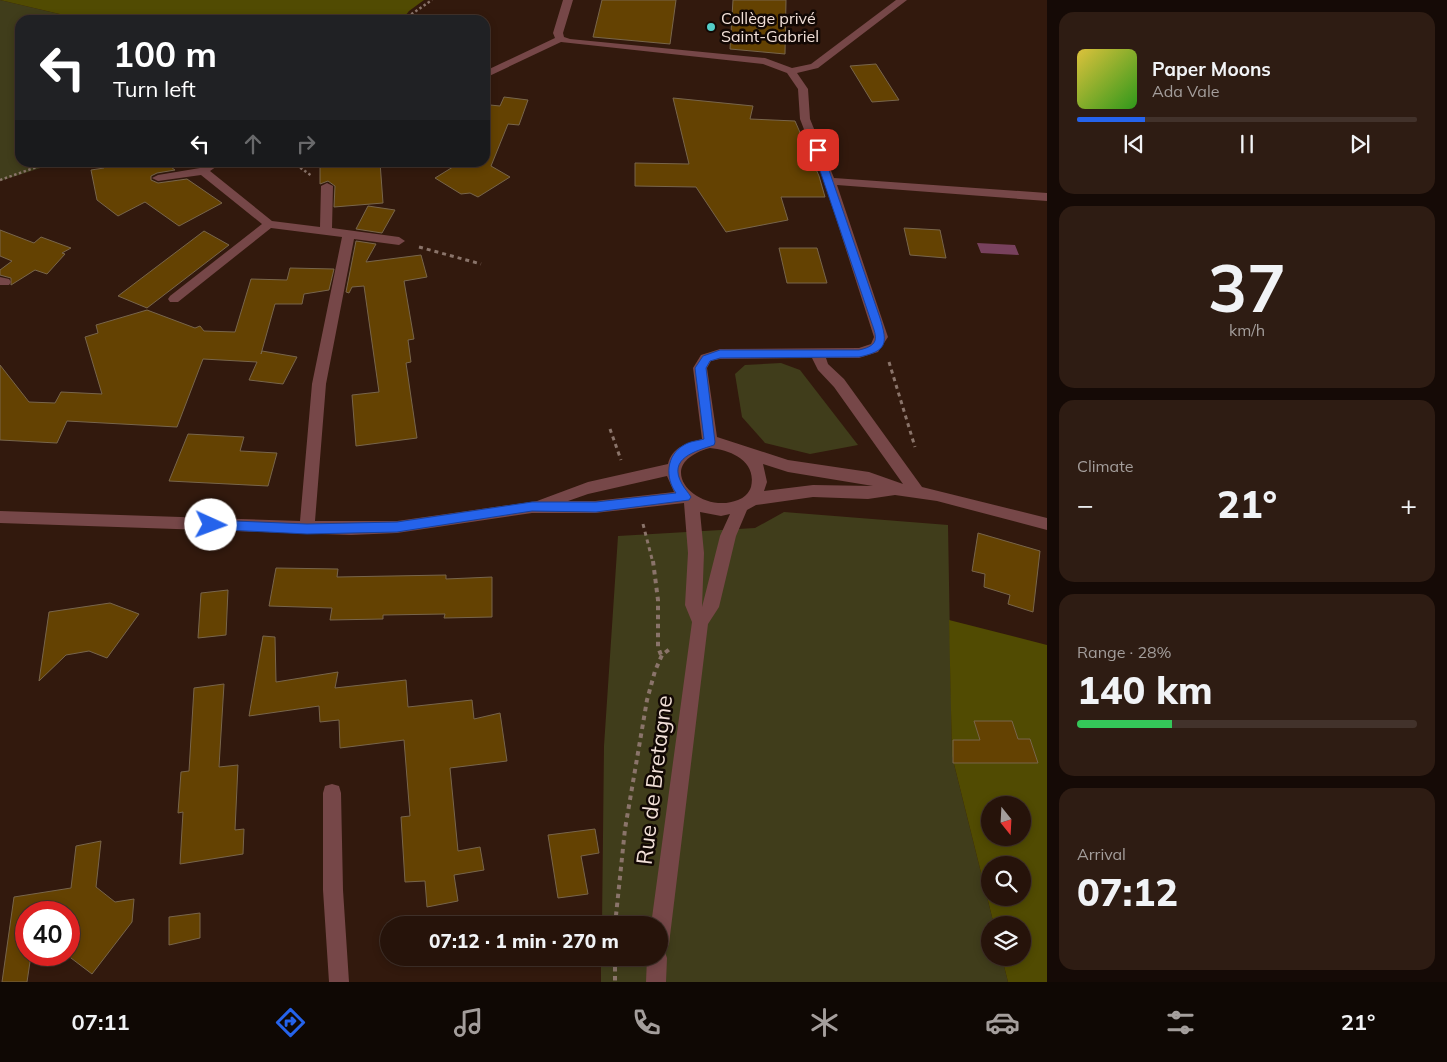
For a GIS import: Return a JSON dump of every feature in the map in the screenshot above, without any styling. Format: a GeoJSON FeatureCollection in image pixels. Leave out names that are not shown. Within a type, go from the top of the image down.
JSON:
{"type":"FeatureCollection","features":[{"type":"Feature","properties":{"kind":"street"},"geometry":{"type":"LineString","coordinates":[[568,0],[558,33],[560,38],[569,42],[765,61],[791,71],[814,66],[902,0]]}},
{"type":"Feature","properties":{"kind":"street"},"geometry":{"type":"LineString","coordinates":[[490,73],[560,38]]}},
{"type":"Feature","properties":{"kind":"street"},"geometry":{"type":"LineString","coordinates":[[710,442],[700,368],[706,358],[720,354],[859,353],[873,350],[880,344],[881,338],[830,182],[805,119],[803,89],[791,71]]}},
{"type":"Feature","properties":{"kind":"street"},"geometry":{"type":"LineString","coordinates":[[158,178],[203,171],[210,167]]}},
{"type":"Feature","properties":{"kind":"street"},"geometry":{"type":"LineString","coordinates":[[203,171],[269,224],[399,241]]}},
{"type":"Feature","properties":{"kind":"street"},"geometry":{"type":"LineString","coordinates":[[830,182],[1047,198]]}},
{"type":"Feature","properties":{"kind":"street"},"geometry":{"type":"LineString","coordinates":[[326,231],[327,186]]}},
{"type":"Feature","properties":{"kind":"street"},"geometry":{"type":"LineString","coordinates":[[174,299],[269,224]]}},
{"type":"Feature","properties":{"kind":"street"},"geometry":{"type":"LineString","coordinates":[[307,529],[319,384],[327,336],[349,234]]}},
{"type":"Feature","properties":{"kind":"street"},"geometry":{"type":"LineString","coordinates":[[818,354],[823,367],[839,383],[917,492]]}},
{"type":"Feature","properties":{"kind":"street"},"geometry":{"type":"LineString","coordinates":[[688,499],[676,484],[673,469],[681,453],[689,447],[710,442],[723,443],[746,454],[788,466],[869,478],[896,489],[917,492],[1047,524]]}},
{"type":"Feature","properties":{"kind":"street"},"geometry":{"type":"LineString","coordinates":[[746,454],[758,468],[760,476],[757,492],[746,502]]}},
{"type":"Feature","properties":{"kind":"street"},"geometry":{"type":"LineString","coordinates":[[532,507],[588,488],[673,469]]}},
{"type":"Feature","properties":{"kind":"street"},"geometry":{"type":"LineString","coordinates":[[0,517],[307,529],[397,527],[532,507],[596,507],[636,502],[688,499],[716,510],[746,502],[812,491],[868,493],[896,489]]}},
{"type":"Feature","properties":{"kind":"street","name":"Rue de Bretagne"},"geometry":{"type":"LineString","coordinates":[[688,499],[696,553],[693,606],[700,622]]}},
{"type":"Feature","properties":{"kind":"street","name":"Rue de Bretagne"},"geometry":{"type":"LineString","coordinates":[[663,916],[700,622],[711,607],[728,536],[746,502]]}},
{"type":"Feature","properties":{"kind":"street"},"geometry":{"type":"LineString","coordinates":[[332,793],[332,890],[339,982]]}},
{"type":"Feature","properties":{"kind":"street"},"geometry":{"type":"LineString","coordinates":[[656,982],[657,966]]}},
{"type":"Feature","properties":{"kind":"path"},"geometry":{"type":"LineString","coordinates":[[410,15],[432,0]]}},
{"type":"Feature","properties":{"kind":"path"},"geometry":{"type":"LineString","coordinates":[[0,180],[37,167]]}},
{"type":"Feature","properties":{"kind":"path"},"geometry":{"type":"LineString","coordinates":[[299,167],[327,186]]}},
{"type":"Feature","properties":{"kind":"path"},"geometry":{"type":"LineString","coordinates":[[399,241],[482,264]]}},
{"type":"Feature","properties":{"kind":"path"},"geometry":{"type":"LineString","coordinates":[[873,350],[888,360],[916,450]]}},
{"type":"Feature","properties":{"kind":"path"},"geometry":{"type":"LineString","coordinates":[[610,429],[628,479]]}},
{"type":"Feature","properties":{"kind":"path"},"geometry":{"type":"LineString","coordinates":[[616,916],[626,833],[650,688],[662,655],[658,647],[658,585],[653,556],[636,502]]}},
{"type":"Feature","properties":{"kind":"path"},"geometry":{"type":"LineString","coordinates":[[615,966],[615,982]]}},
{"type":"Feature","properties":{"kind":"shaded area"},"geometry":{"type":"Polygon","coordinates":[[[0,0],[64,15],[15,15],[15,167],[44,167],[0,181],[0,0]]]}},
{"type":"Feature","properties":{"kind":"shaded area"},"geometry":{"type":"Polygon","coordinates":[[[0,0],[424,0],[406,15],[64,15],[0,0]]]}},
{"type":"Feature","properties":{"kind":"shaded area"},"geometry":{"type":"Polygon","coordinates":[[[977,243],[1015,245],[1019,255],[981,253],[977,243]]]}},
{"type":"Feature","properties":{"kind":"shaded area"},"geometry":{"type":"Polygon","coordinates":[[[781,363],[800,370],[858,445],[810,454],[765,443],[742,417],[735,374],[745,365],[781,363]]]}},
{"type":"Feature","properties":{"kind":"shaded area"},"geometry":{"type":"Polygon","coordinates":[[[784,512],[948,525],[952,756],[981,873],[981,906],[989,906],[992,916],[981,916],[981,966],[1004,966],[1008,982],[601,982],[601,966],[668,966],[668,916],[602,916],[604,746],[618,536],[755,528],[784,512]]]}},
{"type":"Feature","properties":{"kind":"shaded area"},"geometry":{"type":"Polygon","coordinates":[[[949,620],[1047,645],[1047,982],[1008,982],[1004,966],[1031,966],[1031,916],[992,916],[989,906],[1031,906],[1031,856],[981,856],[981,873],[952,756],[949,620]]]}},
{"type":"Feature","properties":{"kind":"building"},"geometry":{"type":"Polygon","coordinates":[[[602,0],[676,0],[670,44],[593,37],[602,0]]]}},
{"type":"Feature","properties":{"kind":"building"},"geometry":{"type":"Polygon","coordinates":[[[733,0],[786,0],[785,54],[730,49],[733,0]]]}},
{"type":"Feature","properties":{"kind":"building"},"geometry":{"type":"Polygon","coordinates":[[[876,64],[899,100],[872,102],[850,66],[876,64]]]}},
{"type":"Feature","properties":{"kind":"building"},"geometry":{"type":"Polygon","coordinates":[[[504,97],[528,100],[519,125],[508,124],[491,166],[510,177],[478,197],[470,193],[461,194],[435,178],[453,167],[490,167],[490,105],[500,106],[504,97]]]}},
{"type":"Feature","properties":{"kind":"building"},"geometry":{"type":"Polygon","coordinates":[[[673,98],[753,106],[750,119],[795,121],[819,176],[825,197],[781,197],[788,220],[726,232],[696,187],[635,186],[635,163],[689,164],[673,98]]]}},
{"type":"Feature","properties":{"kind":"building"},"geometry":{"type":"Polygon","coordinates":[[[171,167],[175,170],[157,173],[151,176],[151,180],[158,183],[187,179],[222,203],[179,226],[145,202],[118,216],[97,200],[91,170],[104,168],[171,167]]]}},
{"type":"Feature","properties":{"kind":"building"},"geometry":{"type":"Polygon","coordinates":[[[320,167],[380,167],[383,203],[334,207],[335,186],[328,181],[320,184],[320,167]]]}},
{"type":"Feature","properties":{"kind":"building"},"geometry":{"type":"Polygon","coordinates":[[[368,206],[395,210],[382,233],[356,229],[368,206]]]}},
{"type":"Feature","properties":{"kind":"building"},"geometry":{"type":"Polygon","coordinates":[[[904,228],[940,230],[946,258],[910,255],[904,228]]]}},
{"type":"Feature","properties":{"kind":"building"},"geometry":{"type":"Polygon","coordinates":[[[0,230],[34,243],[41,237],[71,248],[62,253],[65,254],[47,274],[35,270],[11,285],[11,278],[0,275],[0,270],[12,261],[0,256],[0,230]]]}},
{"type":"Feature","properties":{"kind":"building"},"geometry":{"type":"Polygon","coordinates":[[[204,231],[229,245],[147,308],[118,296],[204,231]]]}},
{"type":"Feature","properties":{"kind":"building"},"geometry":{"type":"Polygon","coordinates":[[[356,241],[376,244],[366,262],[421,255],[427,277],[404,281],[414,339],[408,340],[411,362],[406,363],[417,438],[356,446],[352,395],[379,392],[364,286],[352,287],[349,293],[346,292],[356,241]]]}},
{"type":"Feature","properties":{"kind":"building"},"geometry":{"type":"Polygon","coordinates":[[[779,248],[817,248],[827,283],[787,283],[779,248]]]}},
{"type":"Feature","properties":{"kind":"building"},"geometry":{"type":"Polygon","coordinates":[[[290,268],[334,269],[329,290],[304,294],[302,304],[275,304],[261,354],[262,351],[297,357],[283,384],[249,380],[257,362],[203,359],[177,427],[67,421],[57,443],[0,440],[0,365],[29,402],[55,403],[61,392],[102,394],[85,337],[98,333],[96,325],[147,310],[195,328],[200,326],[204,331],[235,332],[251,279],[287,280],[290,268]]]}},
{"type":"Feature","properties":{"kind":"building"},"geometry":{"type":"Polygon","coordinates":[[[188,434],[244,437],[240,451],[277,453],[268,486],[169,481],[188,434]]]}},
{"type":"Feature","properties":{"kind":"building"},"geometry":{"type":"Polygon","coordinates":[[[978,533],[1040,551],[1033,612],[1008,604],[1010,595],[984,587],[985,574],[972,571],[978,533]]]}},
{"type":"Feature","properties":{"kind":"building"},"geometry":{"type":"Polygon","coordinates":[[[276,568],[338,569],[337,577],[446,575],[446,579],[492,577],[492,617],[444,618],[445,614],[383,615],[383,619],[330,620],[332,608],[269,606],[276,568]]]}},
{"type":"Feature","properties":{"kind":"building"},"geometry":{"type":"Polygon","coordinates":[[[228,590],[226,635],[198,638],[201,593],[228,590]]]}},
{"type":"Feature","properties":{"kind":"building"},"geometry":{"type":"Polygon","coordinates":[[[110,603],[139,614],[107,658],[89,651],[66,655],[39,681],[49,612],[110,603]]]}},
{"type":"Feature","properties":{"kind":"building"},"geometry":{"type":"Polygon","coordinates":[[[263,636],[275,637],[276,682],[338,672],[335,688],[406,680],[408,707],[472,700],[474,719],[500,713],[507,761],[450,768],[458,851],[480,847],[484,870],[454,875],[458,901],[427,907],[425,881],[405,882],[401,817],[410,816],[404,740],[340,748],[339,720],[320,722],[319,706],[249,716],[263,636]]]}},
{"type":"Feature","properties":{"kind":"building"},"geometry":{"type":"Polygon","coordinates":[[[224,684],[219,767],[238,765],[235,830],[244,829],[243,854],[180,864],[183,812],[178,813],[181,772],[189,771],[194,688],[224,684]]]}},
{"type":"Feature","properties":{"kind":"building"},"geometry":{"type":"Polygon","coordinates":[[[974,721],[1012,721],[1018,739],[1030,739],[1038,763],[953,763],[953,740],[980,740],[974,721]]]}},
{"type":"Feature","properties":{"kind":"building"},"geometry":{"type":"Polygon","coordinates":[[[595,829],[599,853],[581,856],[588,894],[558,898],[548,835],[595,829]]]}},
{"type":"Feature","properties":{"kind":"building"},"geometry":{"type":"Polygon","coordinates":[[[101,841],[96,887],[115,902],[134,899],[132,922],[92,974],[80,965],[80,901],[15,901],[15,966],[29,966],[27,982],[2,982],[14,897],[71,888],[76,846],[101,841]]]}},
{"type":"Feature","properties":{"kind":"building"},"geometry":{"type":"Polygon","coordinates":[[[200,913],[200,938],[169,945],[169,917],[200,913]]]}},
{"type":"Feature","properties":{"kind":"place","name":"Collège privé Saint-Gabriel"},"geometry":{"type":"Point","coordinates":[711,27]}},
{"type":"Feature","properties":{"kind":"route"},"geometry":{"type":"LineString","coordinates":[[211,525],[307,529],[397,527],[532,507],[596,507],[685,497],[673,476],[676,461],[681,453],[689,447],[699,443],[710,442],[700,368],[706,358],[720,354],[859,353],[873,350],[880,344],[881,338],[875,318],[818,150]]}}]}
